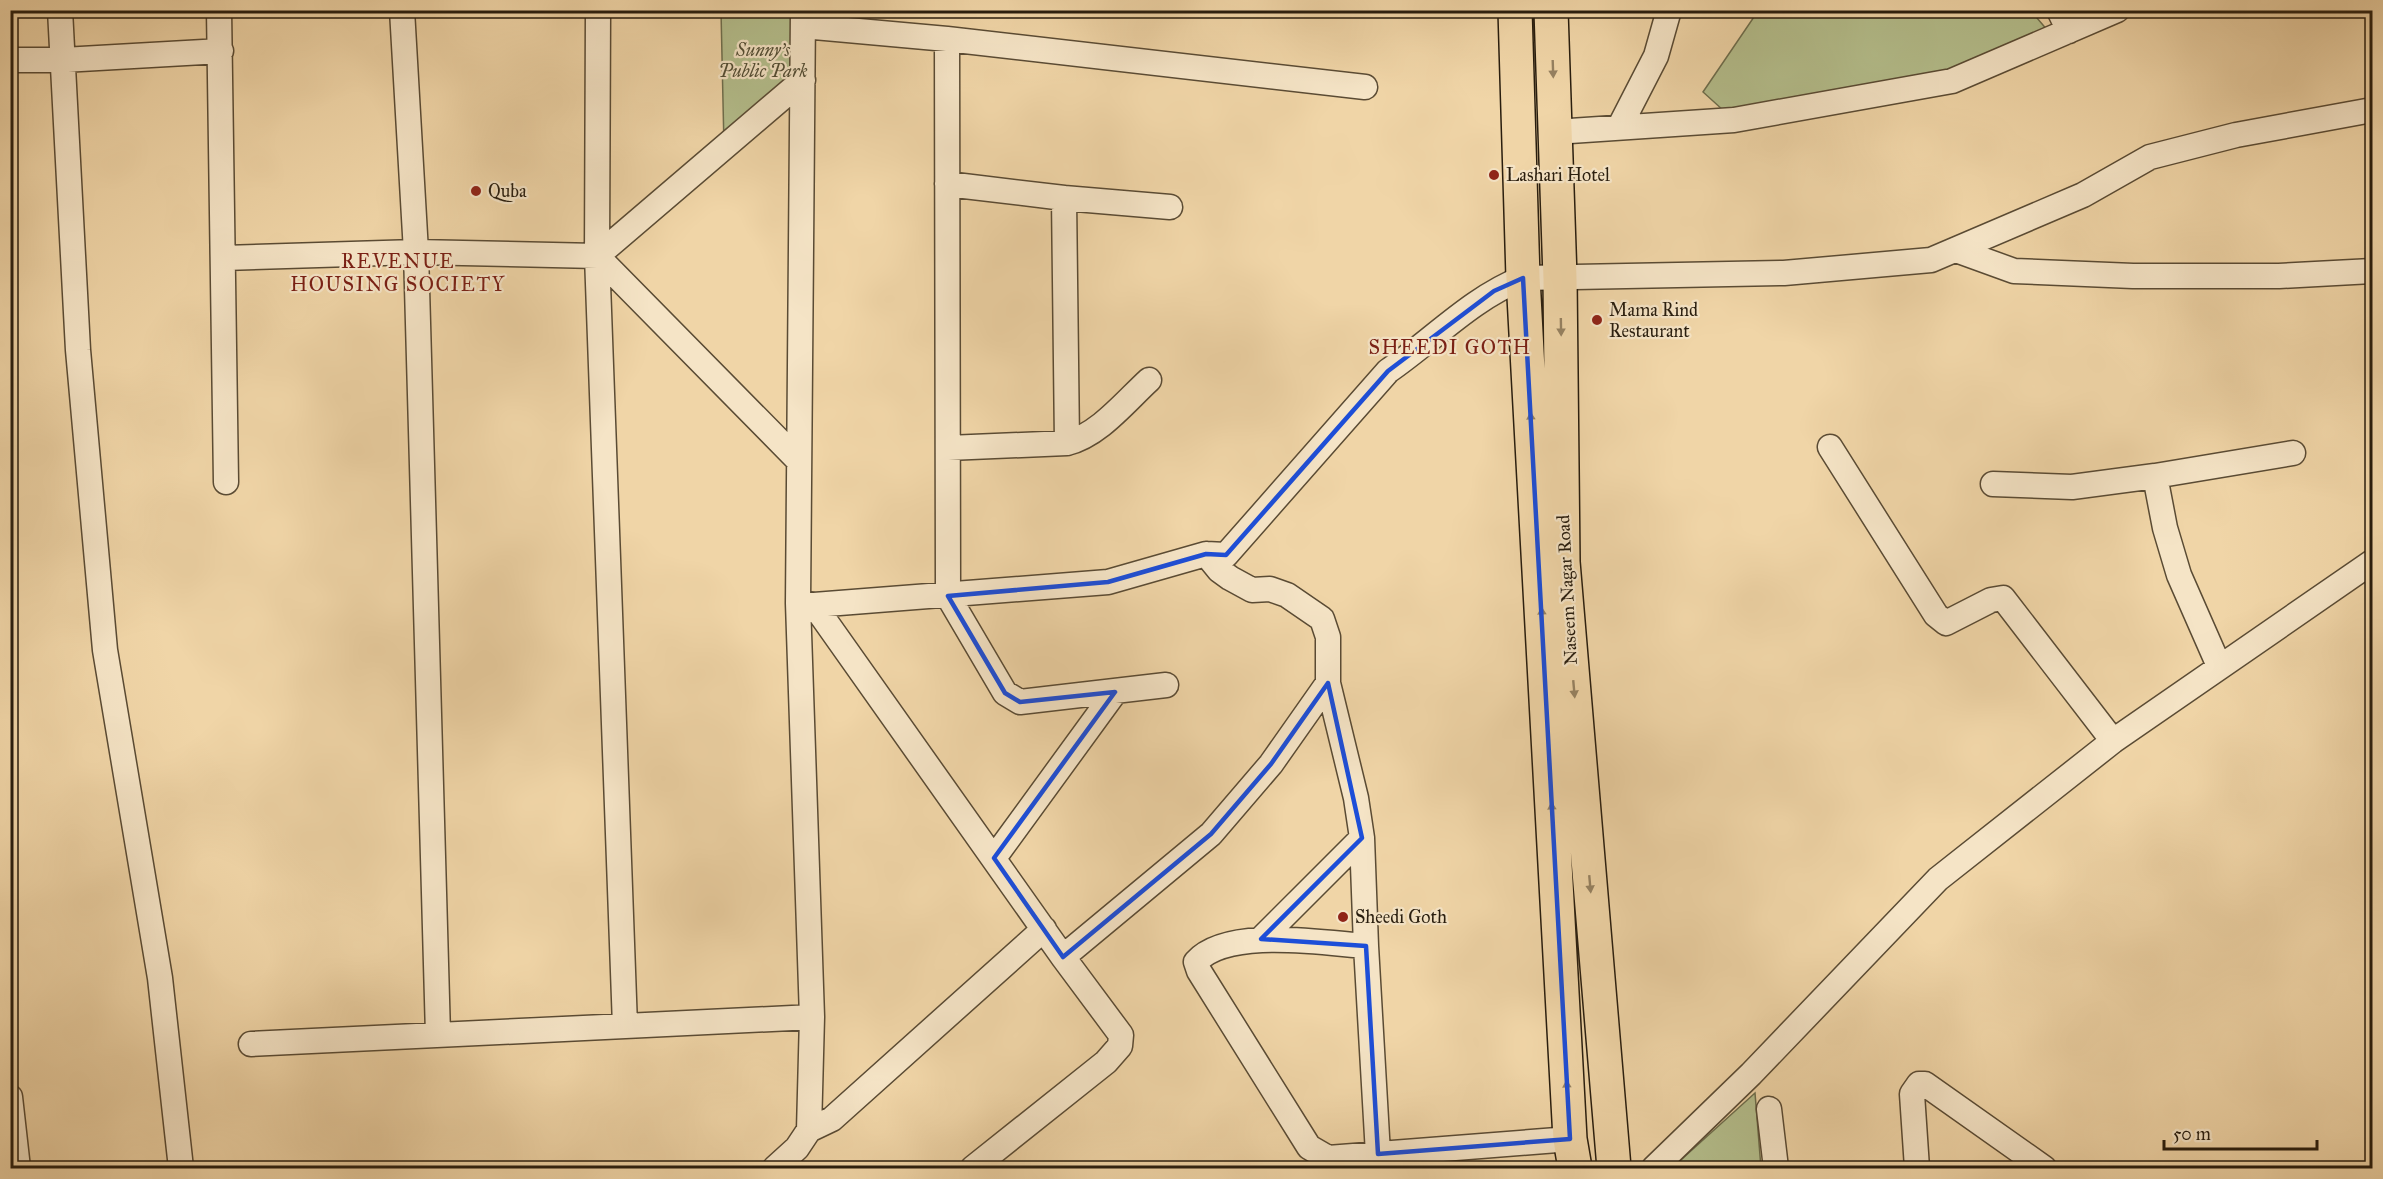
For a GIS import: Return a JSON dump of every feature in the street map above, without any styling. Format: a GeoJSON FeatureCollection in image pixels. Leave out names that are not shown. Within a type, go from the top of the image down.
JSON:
{"type":"FeatureCollection","features":[{"type":"Feature","properties":{"kind":"main road","name":"Naseem Nagar Road"},"geometry":{"type":"LineString","coordinates":[[1515,10],[1523,278],[1573,1154]]}},
{"type":"Feature","properties":{"kind":"main road","name":"Naseem Nagar Road"},"geometry":{"type":"LineString","coordinates":[[1551,10],[1560,278],[1563,562],[1614,1168]]}},
{"type":"Feature","properties":{"kind":"street"},"geometry":{"type":"LineString","coordinates":[[60,10],[78,350],[105,650],[160,978],[181,1168]]}},
{"type":"Feature","properties":{"kind":"street"},"geometry":{"type":"LineString","coordinates":[[219,10],[226,482]]}},
{"type":"Feature","properties":{"kind":"street"},"geometry":{"type":"LineString","coordinates":[[402,10],[416,252],[438,1035]]}},
{"type":"Feature","properties":{"kind":"street"},"geometry":{"type":"LineString","coordinates":[[598,10],[597,256],[625,1026]]}},
{"type":"Feature","properties":{"kind":"street"},"geometry":{"type":"LineString","coordinates":[[1620,126],[1656,56],[1669,10]]}},
{"type":"Feature","properties":{"kind":"street"},"geometry":{"type":"LineString","coordinates":[[1555,132],[1734,120],[1952,81],[2064,21],[2116,10]]}},
{"type":"Feature","properties":{"kind":"street"},"geometry":{"type":"LineString","coordinates":[[775,1168],[797,1148],[808,1130],[812,1017],[806,604],[798,460],[803,18],[946,39],[1365,87]]}},
{"type":"Feature","properties":{"kind":"street"},"geometry":{"type":"LineString","coordinates":[[946,39],[948,596],[1005,693],[1020,702],[1166,686]]}},
{"type":"Feature","properties":{"kind":"street"},"geometry":{"type":"LineString","coordinates":[[10,60],[63,60],[221,51]]}},
{"type":"Feature","properties":{"kind":"street"},"geometry":{"type":"LineString","coordinates":[[224,258],[416,252],[597,256],[803,80]]}},
{"type":"Feature","properties":{"kind":"street"},"geometry":{"type":"LineString","coordinates":[[806,604],[948,596],[1108,582],[1206,554],[1226,555],[1388,371],[1416,352],[1479,301],[1504,285],[1523,278],[1676,273],[1784,273],[1931,260],[2083,195],[2150,157],[2236,135],[2373,110]]}},
{"type":"Feature","properties":{"kind":"street"},"geometry":{"type":"LineString","coordinates":[[947,184],[1064,198],[1170,207]]}},
{"type":"Feature","properties":{"kind":"street"},"geometry":{"type":"LineString","coordinates":[[1064,198],[1067,443]]}},
{"type":"Feature","properties":{"kind":"street"},"geometry":{"type":"LineString","coordinates":[[1956,250],[2014,271],[2133,276],[2256,276],[2373,272]]}},
{"type":"Feature","properties":{"kind":"street"},"geometry":{"type":"LineString","coordinates":[[597,256],[798,460]]}},
{"type":"Feature","properties":{"kind":"street"},"geometry":{"type":"LineString","coordinates":[[948,448],[1067,443],[1079,440],[1090,433],[1149,380]]}},
{"type":"Feature","properties":{"kind":"street"},"geometry":{"type":"LineString","coordinates":[[1830,447],[1936,615],[1946,623],[1990,600],[2004,598],[2113,741]]}},
{"type":"Feature","properties":{"kind":"street"},"geometry":{"type":"LineString","coordinates":[[1993,484],[2072,487],[2156,476],[2293,453]]}},
{"type":"Feature","properties":{"kind":"street"},"geometry":{"type":"LineString","coordinates":[[2156,476],[2165,528],[2179,575],[2219,666]]}},
{"type":"Feature","properties":{"kind":"street"},"geometry":{"type":"LineString","coordinates":[[1206,554],[1219,570],[1252,590],[1270,589],[1287,595],[1322,619],[1328,637],[1328,683],[1356,798],[1362,838],[1378,1154]]}},
{"type":"Feature","properties":{"kind":"street"},"geometry":{"type":"LineString","coordinates":[[1654,1168],[1751,1074],[1938,879],[2113,741],[2373,562]]}},
{"type":"Feature","properties":{"kind":"street"},"geometry":{"type":"LineString","coordinates":[[806,604],[994,858],[1062,957],[1121,1035],[1120,1046],[1106,1062],[973,1168]]}},
{"type":"Feature","properties":{"kind":"street"},"geometry":{"type":"LineString","coordinates":[[1062,957],[1211,834],[1271,764],[1328,683]]}},
{"type":"Feature","properties":{"kind":"street"},"geometry":{"type":"LineString","coordinates":[[994,858],[1115,692]]}},
{"type":"Feature","properties":{"kind":"street"},"geometry":{"type":"LineString","coordinates":[[1261,939],[1362,838]]}},
{"type":"Feature","properties":{"kind":"street"},"geometry":{"type":"LineString","coordinates":[[808,1130],[832,1119],[1044,929]]}},
{"type":"Feature","properties":{"kind":"street"},"geometry":{"type":"LineString","coordinates":[[1366,946],[1261,939],[1205,952],[1196,962],[1199,971],[1308,1147],[1328,1158],[1378,1154],[1573,1154]]}},
{"type":"Feature","properties":{"kind":"street"},"geometry":{"type":"LineString","coordinates":[[251,1044],[812,1017]]}},
{"type":"Feature","properties":{"kind":"street"},"geometry":{"type":"LineString","coordinates":[[1917,1168],[1912,1094],[1919,1084],[1924,1084],[2044,1168]]}},
{"type":"Feature","properties":{"kind":"street"},"geometry":{"type":"LineString","coordinates":[[10,1097],[18,1168]]}},
{"type":"Feature","properties":{"kind":"street"},"geometry":{"type":"LineString","coordinates":[[1769,1109],[1776,1168]]}},
{"type":"Feature","properties":{"kind":"highlighted area"},"geometry":{"type":"Polygon","coordinates":[[[1523,278],[1570,1139],[1378,1154],[1366,946],[1261,939],[1362,838],[1328,683],[1271,764],[1211,834],[1063,957],[994,858],[1115,692],[1020,702],[1005,693],[948,596],[1108,582],[1206,554],[1226,555],[1388,371],[1494,291],[1523,278]]]}},
{"type":"Feature","properties":{"kind":"green space","name":"Sunny's Public Park"},"geometry":{"type":"Polygon","coordinates":[[[721,11],[803,11],[803,80],[724,147],[721,11]]]}},
{"type":"Feature","properties":{"kind":"green space"},"geometry":{"type":"Polygon","coordinates":[[[1758,11],[2031,11],[2054,38],[1952,81],[1734,120],[1703,92],[1758,11]]]}},
{"type":"Feature","properties":{"kind":"green space"},"geometry":{"type":"Polygon","coordinates":[[[1755,1093],[1761,1168],[1672,1168],[1755,1093]]]}},
{"type":"Feature","properties":{"kind":"place","name":"Lashari Hotel"},"geometry":{"type":"Point","coordinates":[1494,175]}},
{"type":"Feature","properties":{"kind":"place","name":"Quba"},"geometry":{"type":"Point","coordinates":[476,191]}},
{"type":"Feature","properties":{"kind":"place","name":"Mama Rind Restaurant"},"geometry":{"type":"Point","coordinates":[1597,320]}},
{"type":"Feature","properties":{"kind":"place","name":"Sheedi Goth"},"geometry":{"type":"Point","coordinates":[1343,917]}},
{"type":"Feature","properties":{"kind":"district","name":"REVENUE HOUSING SOCIETY"},"geometry":{"type":"Point","coordinates":[398,272]}},
{"type":"Feature","properties":{"kind":"district","name":"SHEEDI GOTH"},"geometry":{"type":"Point","coordinates":[1450,347]}}]}
